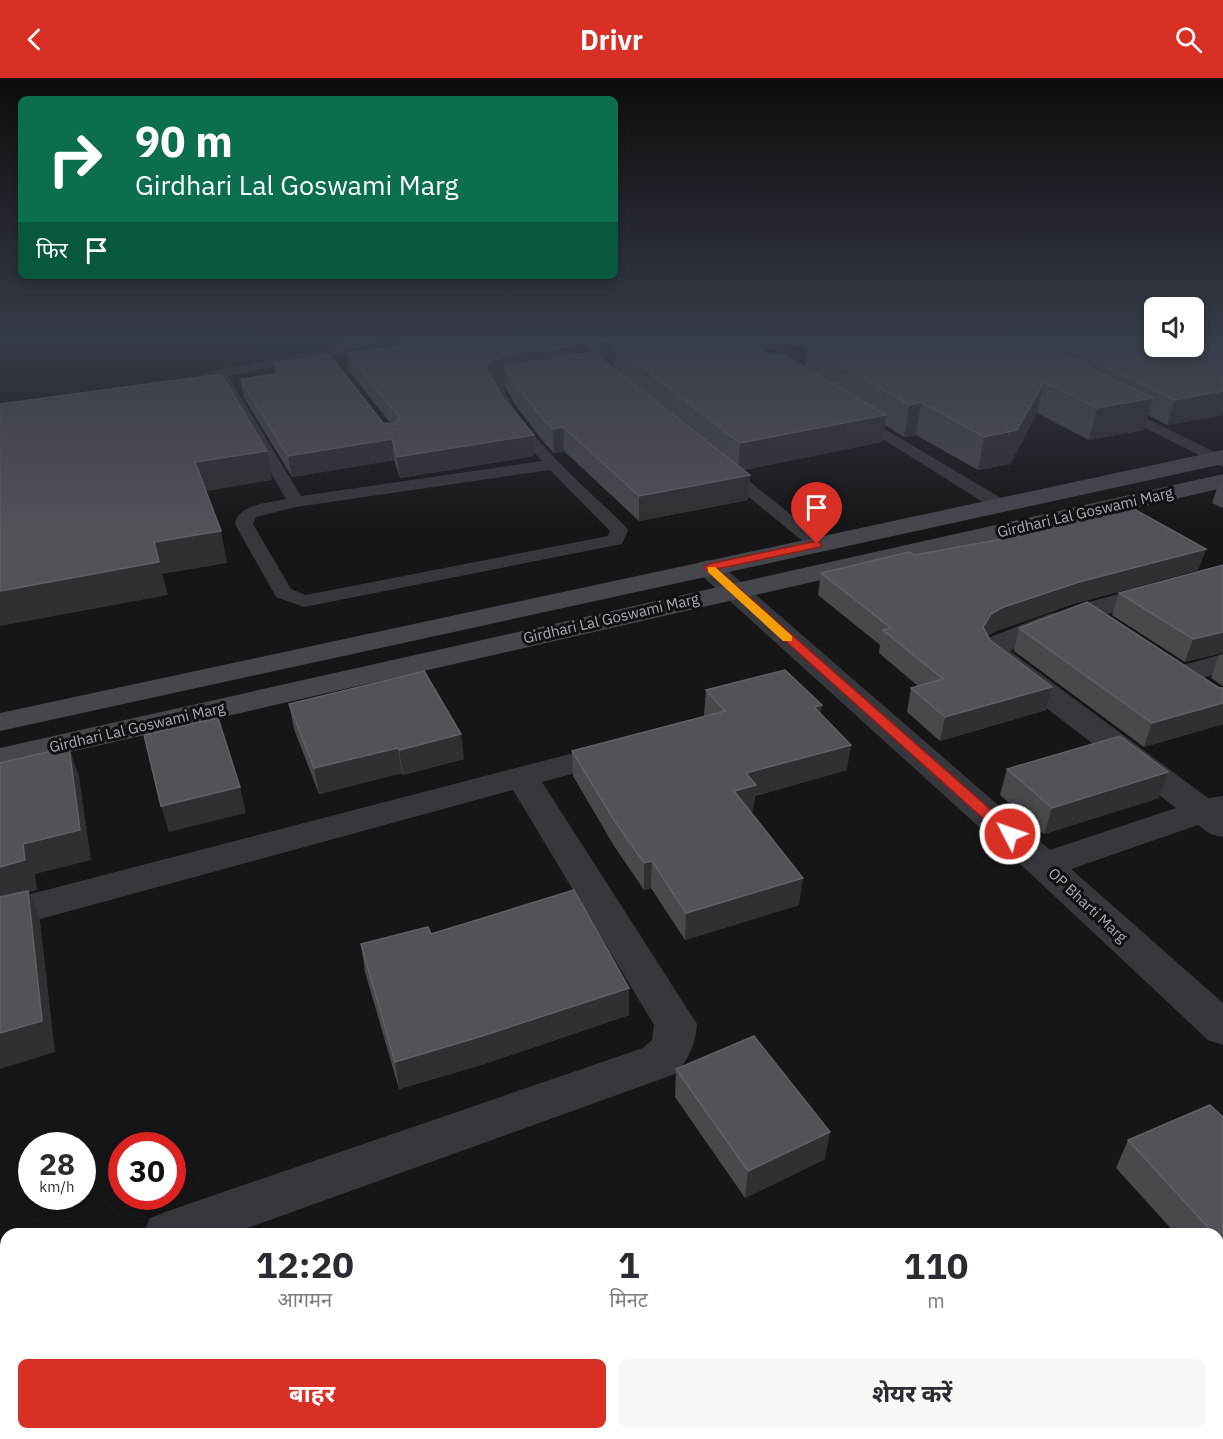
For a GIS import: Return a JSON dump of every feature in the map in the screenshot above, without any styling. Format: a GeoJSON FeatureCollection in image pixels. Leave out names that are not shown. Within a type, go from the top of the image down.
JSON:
{"type":"FeatureCollection","features":[{"type":"Feature","properties":{"kind":"main road","name":"Girdhari Lal Goswami Marg"},"geometry":{"type":"LineString","coordinates":[[0,722],[721,579],[817,544],[1000,505],[1221,464]]}},
{"type":"Feature","properties":{"kind":"main road","name":"Girdhari Lal Goswami Marg"},"geometry":{"type":"LineString","coordinates":[[0,758],[721,579],[1221,464]]}},
{"type":"Feature","properties":{"kind":"street"},"geometry":{"type":"LineString","coordinates":[[1216,814],[997,656],[994,649],[1007,639],[1083,612],[1223,574]]}},
{"type":"Feature","properties":{"kind":"street","name":"OP Bharti Marg"},"geometry":{"type":"LineString","coordinates":[[721,579],[1044,865],[1223,1028]]}},
{"type":"Feature","properties":{"kind":"street"},"geometry":{"type":"LineString","coordinates":[[1083,612],[1132,643]]}},
{"type":"Feature","properties":{"kind":"street"},"geometry":{"type":"LineString","coordinates":[[1206,691],[1170,668],[1223,663]]}},
{"type":"Feature","properties":{"kind":"street"},"geometry":{"type":"LineString","coordinates":[[0,916],[648,743]]}},
{"type":"Feature","properties":{"kind":"street"},"geometry":{"type":"LineString","coordinates":[[194,1228],[659,1061],[669,1052],[675,1039],[675,1024],[522,777]]}},
{"type":"Feature","properties":{"kind":"street"},"geometry":{"type":"LineString","coordinates":[[1044,865],[1216,814]]}},
{"type":"Feature","properties":{"kind":"lane"},"geometry":{"type":"LineString","coordinates":[[236,402],[296,502]]}},
{"type":"Feature","properties":{"kind":"lane"},"geometry":{"type":"LineString","coordinates":[[503,402],[555,464],[619,530],[616,540],[304,601],[283,593],[244,524],[245,517],[250,513],[296,502],[555,464]]}},
{"type":"Feature","properties":{"kind":"lane"},"geometry":{"type":"LineString","coordinates":[[1105,402],[1221,464]]}},
{"type":"Feature","properties":{"kind":"lane"},"geometry":{"type":"LineString","coordinates":[[847,411],[1000,505]]}},
{"type":"Feature","properties":{"kind":"lane"},"geometry":{"type":"LineString","coordinates":[[708,455],[817,544]]}},
{"type":"Feature","properties":{"kind":"building"},"geometry":{"type":"Polygon","coordinates":[[[18,402],[237,402],[267,451],[195,462],[221,531],[154,542],[159,562],[0,591],[0,404],[18,402]]]}},
{"type":"Feature","properties":{"kind":"building"},"geometry":{"type":"Polygon","coordinates":[[[254,402],[366,402],[383,423],[395,424],[399,417],[386,402],[506,402],[534,435],[397,457],[392,439],[288,456],[254,402]]]}},
{"type":"Feature","properties":{"kind":"building"},"geometry":{"type":"Polygon","coordinates":[[[529,402],[656,402],[750,475],[639,496],[563,427],[553,429],[529,402]]]}},
{"type":"Feature","properties":{"kind":"building"},"geometry":{"type":"Polygon","coordinates":[[[686,402],[863,402],[886,415],[740,443],[686,402]]]}},
{"type":"Feature","properties":{"kind":"building"},"geometry":{"type":"Polygon","coordinates":[[[903,402],[1033,402],[1017,430],[984,437],[921,402],[909,405],[903,402]]]}},
{"type":"Feature","properties":{"kind":"building"},"geometry":{"type":"Polygon","coordinates":[[[1084,402],[1133,402],[1097,408],[1084,402]]]}},
{"type":"Feature","properties":{"kind":"building"},"geometry":{"type":"Polygon","coordinates":[[[1132,508],[1206,549],[1079,582],[1001,608],[991,614],[983,627],[990,640],[1052,687],[945,717],[911,688],[943,679],[883,630],[891,628],[821,573],[909,552],[914,555],[1019,536],[1013,532],[1132,508]]]}},
{"type":"Feature","properties":{"kind":"building"},"geometry":{"type":"Polygon","coordinates":[[[1223,565],[1223,632],[1193,639],[1119,593],[1223,565]]]}},
{"type":"Feature","properties":{"kind":"building"},"geometry":{"type":"Polygon","coordinates":[[[1087,602],[1219,688],[1223,688],[1223,703],[1152,723],[1019,628],[1087,602]]]}},
{"type":"Feature","properties":{"kind":"building"},"geometry":{"type":"Polygon","coordinates":[[[785,670],[822,705],[814,707],[851,745],[746,773],[756,785],[734,791],[803,878],[686,913],[652,861],[644,863],[614,820],[572,751],[725,711],[706,690],[785,670]]]}},
{"type":"Feature","properties":{"kind":"building"},"geometry":{"type":"Polygon","coordinates":[[[424,671],[461,734],[314,768],[289,704],[424,671]]]}},
{"type":"Feature","properties":{"kind":"building"},"geometry":{"type":"Polygon","coordinates":[[[218,718],[240,787],[161,806],[144,735],[218,718]]]}},
{"type":"Feature","properties":{"kind":"building"},"geometry":{"type":"Polygon","coordinates":[[[1120,736],[1168,772],[1052,808],[1007,769],[1120,736]]]}},
{"type":"Feature","properties":{"kind":"building"},"geometry":{"type":"Polygon","coordinates":[[[69,747],[80,830],[23,844],[25,860],[0,867],[0,763],[69,747]]]}},
{"type":"Feature","properties":{"kind":"building"},"geometry":{"type":"Polygon","coordinates":[[[574,890],[629,988],[395,1062],[361,944],[428,927],[431,934],[574,890]]]}},
{"type":"Feature","properties":{"kind":"building"},"geometry":{"type":"Polygon","coordinates":[[[28,891],[42,1021],[0,1033],[0,897],[28,891]]]}},
{"type":"Feature","properties":{"kind":"building"},"geometry":{"type":"Polygon","coordinates":[[[754,1036],[830,1132],[748,1171],[676,1069],[754,1036]]]}},
{"type":"Feature","properties":{"kind":"building"},"geometry":{"type":"Polygon","coordinates":[[[1210,1105],[1223,1117],[1223,1228],[1209,1228],[1128,1140],[1210,1105]]]}},
{"type":"Feature","properties":{"kind":"slow traffic"},"geometry":{"type":"LineString","coordinates":[[711,570],[787,638]]}},
{"type":"Feature","properties":{"kind":"route"},"geometry":{"type":"LineString","coordinates":[[817,544],[709,568],[1010,834]]}}]}
